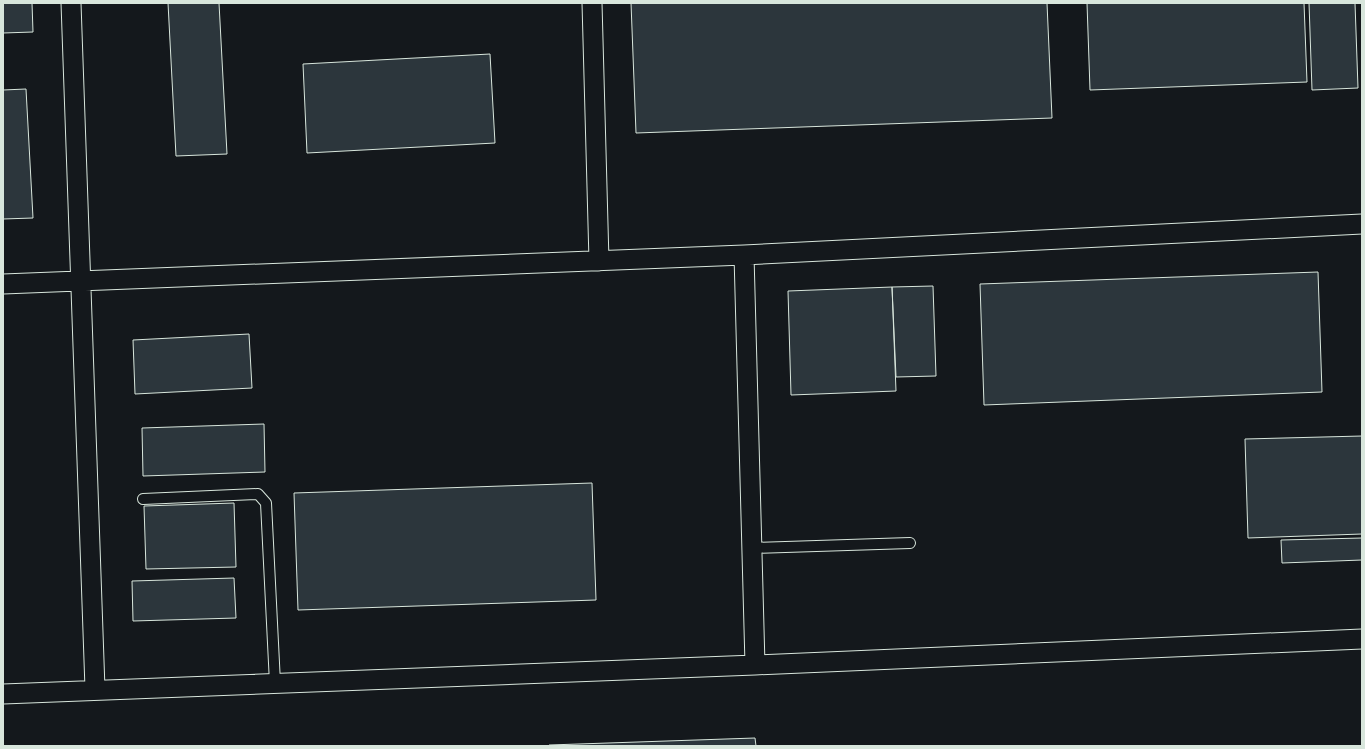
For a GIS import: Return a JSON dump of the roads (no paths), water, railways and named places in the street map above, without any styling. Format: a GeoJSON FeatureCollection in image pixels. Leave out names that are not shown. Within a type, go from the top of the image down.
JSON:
{"type":"FeatureCollection","features":[{"type":"Feature","properties":{"kind":"street"},"geometry":{"type":"LineString","coordinates":[[71,3],[95,689]]}},
{"type":"Feature","properties":{"kind":"street"},"geometry":{"type":"LineString","coordinates":[[592,3],[599,261]]}},
{"type":"Feature","properties":{"kind":"street"},"geometry":{"type":"LineString","coordinates":[[3,284],[744,255],[1362,224]]}},
{"type":"Feature","properties":{"kind":"street"},"geometry":{"type":"LineString","coordinates":[[744,255],[755,665]]}},
{"type":"Feature","properties":{"kind":"street"},"geometry":{"type":"LineString","coordinates":[[3,694],[95,689],[755,665],[1362,640]]}},
{"type":"Feature","properties":{"kind":"lane"},"geometry":{"type":"LineString","coordinates":[[143,499],[258,494],[266,503],[275,683]]}},
{"type":"Feature","properties":{"kind":"lane"},"geometry":{"type":"LineString","coordinates":[[752,548],[910,543]]}}]}
